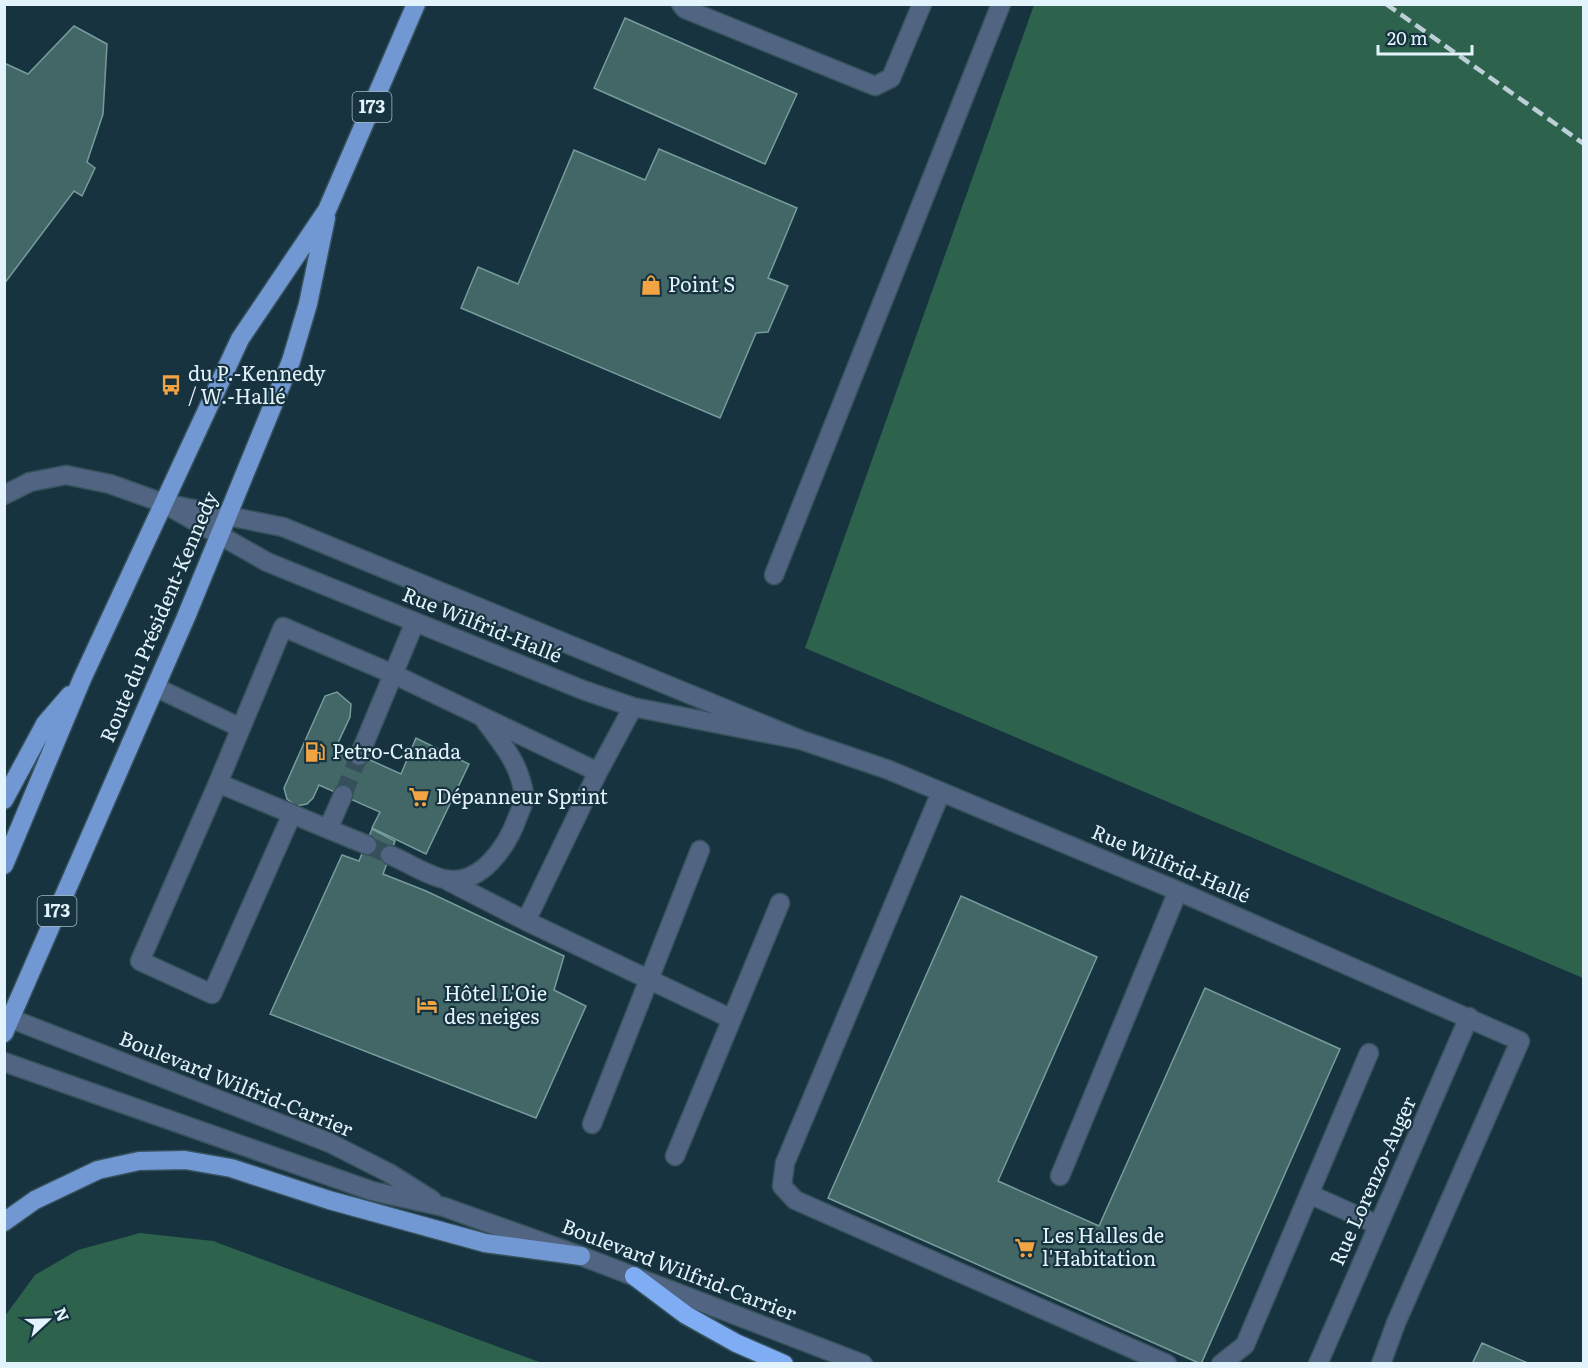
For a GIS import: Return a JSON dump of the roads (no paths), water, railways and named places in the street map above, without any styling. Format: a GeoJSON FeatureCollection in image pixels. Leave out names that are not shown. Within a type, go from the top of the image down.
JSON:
{"type":"FeatureCollection","features":[{"type":"Feature","properties":{"kind":"highway"},"geometry":{"type":"LineString","coordinates":[[634,1276],[686,1315],[736,1343],[784,1364]]}},
{"type":"Feature","properties":{"kind":"main road","name":"Route du Président-Kennedy"},"geometry":{"type":"LineString","coordinates":[[4,866],[82,679],[240,339],[327,210],[416,4]]}},
{"type":"Feature","properties":{"kind":"main road","name":"Route du Président-Kennedy"},"geometry":{"type":"LineString","coordinates":[[6,1023],[155,687],[291,361],[308,304],[327,210]]}},
{"type":"Feature","properties":{"kind":"main road"},"geometry":{"type":"LineString","coordinates":[[4,800],[45,724],[82,679]]}},
{"type":"Feature","properties":{"kind":"main road"},"geometry":{"type":"LineString","coordinates":[[4,1222],[35,1200],[98,1170],[139,1161],[185,1160],[231,1168],[340,1203],[474,1240],[581,1256]]}},
{"type":"Feature","properties":{"kind":"street"},"geometry":{"type":"LineString","coordinates":[[681,4],[685,9],[875,86],[891,78],[922,4]]}},
{"type":"Feature","properties":{"kind":"street"},"geometry":{"type":"LineString","coordinates":[[774,575],[1001,4]]}},
{"type":"Feature","properties":{"kind":"street","name":"Rue Wilfrid-Hallé"},"geometry":{"type":"LineString","coordinates":[[4,495],[30,482],[66,475],[110,484],[163,503],[283,527],[801,740],[889,770],[1178,891],[1520,1041],[1396,1323],[1381,1364]]}},
{"type":"Feature","properties":{"kind":"street","name":"Rue Wilfrid-Hallé"},"geometry":{"type":"LineString","coordinates":[[163,503],[218,537],[267,562],[583,690],[633,707],[801,740]]}},
{"type":"Feature","properties":{"kind":"street"},"geometry":{"type":"LineString","coordinates":[[359,756],[415,622]]}},
{"type":"Feature","properties":{"kind":"street"},"geometry":{"type":"LineString","coordinates":[[292,814],[212,994],[140,961],[283,627],[393,674],[598,772]]}},
{"type":"Feature","properties":{"kind":"street"},"geometry":{"type":"LineString","coordinates":[[155,687],[240,728]]}},
{"type":"Feature","properties":{"kind":"street"},"geometry":{"type":"LineString","coordinates":[[526,921],[598,772],[633,707]]}},
{"type":"Feature","properties":{"kind":"street"},"geometry":{"type":"LineString","coordinates":[[444,879],[462,879],[479,871],[501,852],[515,826],[525,797],[517,764],[482,717]]}},
{"type":"Feature","properties":{"kind":"street"},"geometry":{"type":"LineString","coordinates":[[218,783],[366,845]]}},
{"type":"Feature","properties":{"kind":"street"},"geometry":{"type":"LineString","coordinates":[[941,792],[785,1163],[782,1186],[795,1200],[1167,1364]]}},
{"type":"Feature","properties":{"kind":"street"},"geometry":{"type":"LineString","coordinates":[[328,829],[343,795]]}},
{"type":"Feature","properties":{"kind":"street"},"geometry":{"type":"LineString","coordinates":[[592,1125],[700,850]]}},
{"type":"Feature","properties":{"kind":"street"},"geometry":{"type":"LineString","coordinates":[[390,855],[732,1019]]}},
{"type":"Feature","properties":{"kind":"street"},"geometry":{"type":"LineString","coordinates":[[1060,1176],[1178,891]]}},
{"type":"Feature","properties":{"kind":"street"},"geometry":{"type":"LineString","coordinates":[[675,1156],[780,903]]}},
{"type":"Feature","properties":{"kind":"street","name":"Rue Lorenzo-Auger"},"geometry":{"type":"LineString","coordinates":[[1318,1364],[1469,1017]]}},
{"type":"Feature","properties":{"kind":"street","name":"Boulevard Wilfrid-Carrier"},"geometry":{"type":"LineString","coordinates":[[6,1023],[330,1143],[389,1173],[444,1207]]}},
{"type":"Feature","properties":{"kind":"street"},"geometry":{"type":"LineString","coordinates":[[1221,1364],[1245,1345],[1370,1053]]}},
{"type":"Feature","properties":{"kind":"street","name":"Boulevard Wilfrid-Carrier"},"geometry":{"type":"LineString","coordinates":[[4,1062],[372,1191],[444,1207],[581,1256],[863,1364]]}},
{"type":"Feature","properties":{"kind":"street"},"geometry":{"type":"LineString","coordinates":[[1309,1194],[1378,1225]]}},
{"type":"Feature","properties":{"kind":"tunnel"},"geometry":{"type":"LineString","coordinates":[[343,795],[359,756]]}},
{"type":"Feature","properties":{"kind":"tunnel"},"geometry":{"type":"LineString","coordinates":[[367,845],[390,855]]}},
{"type":"Feature","properties":{"kind":"railway"},"geometry":{"type":"LineString","coordinates":[[1386,4],[1584,144]]}},
{"type":"Feature","properties":{"kind":"place","name":"Point S"},"geometry":{"type":"Point","coordinates":[651,285]}},
{"type":"Feature","properties":{"kind":"place","name":"du P.-Kennedy / W.-Hallé"},"geometry":{"type":"Point","coordinates":[171,385]}},
{"type":"Feature","properties":{"kind":"place","name":"Petro-Canada"},"geometry":{"type":"Point","coordinates":[315,752]}},
{"type":"Feature","properties":{"kind":"place","name":"Dépanneur Sprint"},"geometry":{"type":"Point","coordinates":[419,797]}},
{"type":"Feature","properties":{"kind":"place","name":"Hôtel L'Oie des neiges"},"geometry":{"type":"Point","coordinates":[427,1005]}},
{"type":"Feature","properties":{"kind":"place","name":"Les Halles de l'Habitation"},"geometry":{"type":"Point","coordinates":[1025,1248]}}]}
